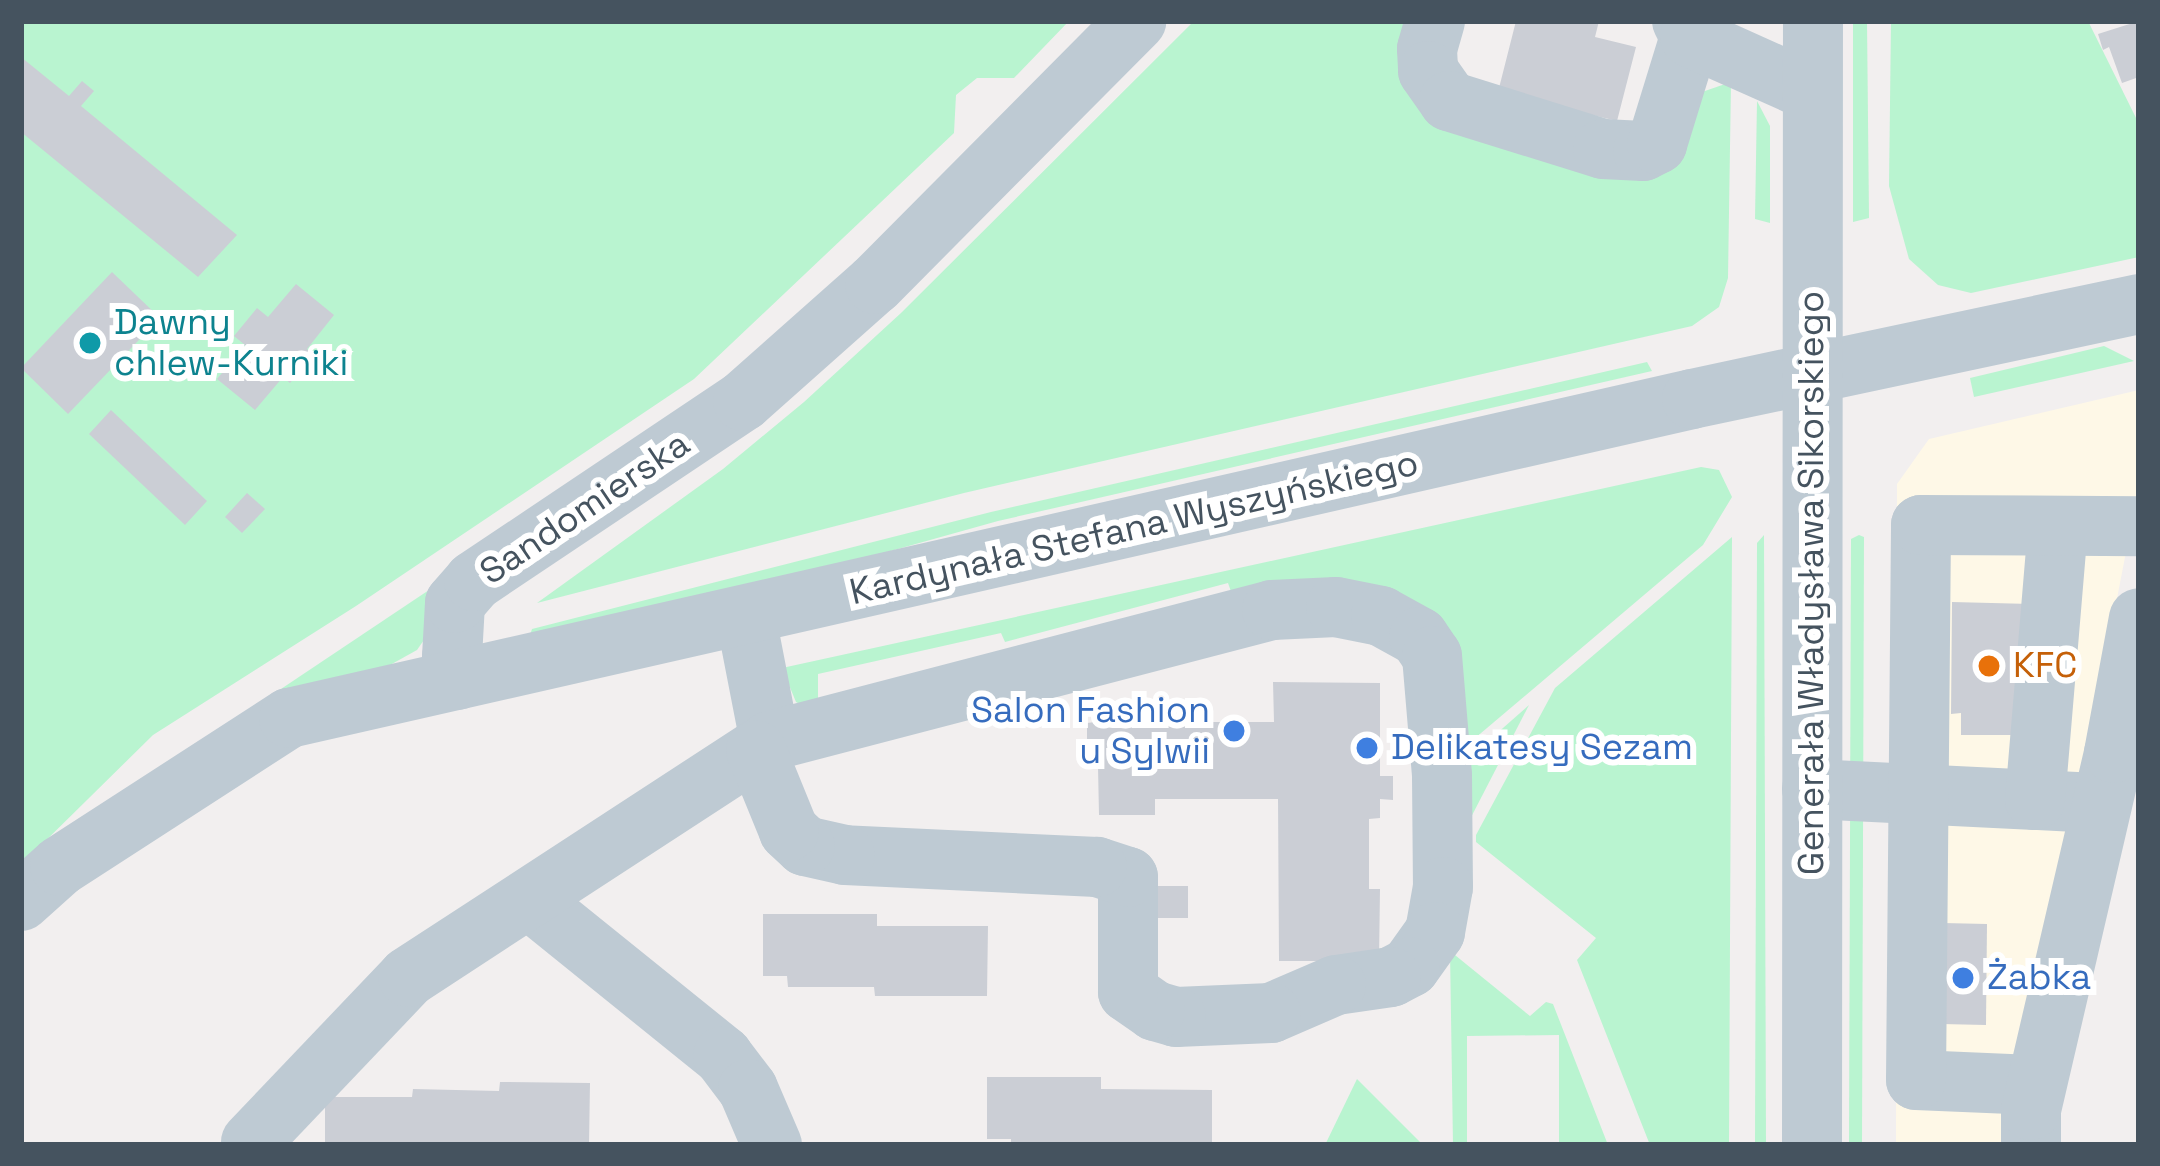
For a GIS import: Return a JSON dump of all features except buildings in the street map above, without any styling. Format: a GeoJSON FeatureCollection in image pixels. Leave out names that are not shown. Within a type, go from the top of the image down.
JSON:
{"type":"FeatureCollection","features":[{"type":"Feature","properties":{"kind":"street","name":"Sandomierska"},"geometry":{"type":"LineString","coordinates":[[457,680],[452,657],[454,603],[474,581],[743,401],[874,284],[1136,21]]}},
{"type":"Feature","properties":{"kind":"street"},"geometry":{"type":"LineString","coordinates":[[1435,21],[1427,49],[1428,71],[1449,101],[1603,149],[1643,151],[1658,144],[1686,29],[1811,91]]}},
{"type":"Feature","properties":{"kind":"street","name":"Generała Władysława Sikorskiego"},"geometry":{"type":"LineString","coordinates":[[1812,1145],[1813,21]]}},
{"type":"Feature","properties":{"kind":"street","name":"Kardynała Stefana Wyszyńskiego"},"geometry":{"type":"LineString","coordinates":[[457,680],[2139,304]]}},
{"type":"Feature","properties":{"kind":"street"},"geometry":{"type":"LineString","coordinates":[[2036,1085],[1916,1080],[1921,525],[2139,526]]}},
{"type":"Feature","properties":{"kind":"street"},"geometry":{"type":"LineString","coordinates":[[2035,800],[2058,526]]}},
{"type":"Feature","properties":{"kind":"street"},"geometry":{"type":"LineString","coordinates":[[251,1142],[408,977],[763,746],[1273,610],[1336,608],[1381,616],[1419,637],[1432,656],[1442,776],[1443,887],[1436,932],[1410,967],[1391,977],[1336,985],[1271,1013],[1177,1017],[1155,1012],[1128,992],[1129,877],[1097,867],[845,855],[806,846],[789,831],[763,746],[746,618]]}},
{"type":"Feature","properties":{"kind":"street"},"geometry":{"type":"LineString","coordinates":[[2031,1145],[2036,1085],[2118,772],[2139,618]]}},
{"type":"Feature","properties":{"kind":"street"},"geometry":{"type":"LineString","coordinates":[[21,901],[60,866],[289,718],[457,680]]}},
{"type":"Feature","properties":{"kind":"street"},"geometry":{"type":"LineString","coordinates":[[1812,789],[2035,800],[2118,772]]}},
{"type":"Feature","properties":{"kind":"street"},"geometry":{"type":"LineString","coordinates":[[531,901],[723,1056],[748,1089],[772,1145]]}},
{"type":"Feature","properties":{"kind":"shaded area"},"geometry":{"type":"Polygon","coordinates":[[[2139,390],[2139,485],[2011,1145],[1896,1145],[1897,484],[1929,439],[2139,390]]]}},
{"type":"Feature","properties":{"kind":"green space"},"geometry":{"type":"Polygon","coordinates":[[[21,21],[1069,21],[1014,78],[977,78],[956,95],[954,133],[694,379],[356,606],[153,735],[21,865],[21,21]]]}},
{"type":"Feature","properties":{"kind":"green space"},"geometry":{"type":"Polygon","coordinates":[[[1194,21],[1419,21],[1412,46],[1634,165],[1702,92],[1731,82],[1728,278],[1719,307],[1692,326],[964,493],[537,603],[723,469],[804,402],[901,313],[1194,21]]]}},
{"type":"Feature","properties":{"kind":"green space"},"geometry":{"type":"Polygon","coordinates":[[[1853,21],[1867,21],[1869,218],[1853,222],[1853,21]]]}},
{"type":"Feature","properties":{"kind":"green space"},"geometry":{"type":"Polygon","coordinates":[[[1891,21],[2088,21],[2139,124],[2139,257],[1971,293],[1938,285],[1909,259],[1889,186],[1891,21]]]}},
{"type":"Feature","properties":{"kind":"green space"},"geometry":{"type":"Polygon","coordinates":[[[1757,101],[1770,126],[1770,223],[1755,219],[1757,101]]]}},
{"type":"Feature","properties":{"kind":"green space"},"geometry":{"type":"Polygon","coordinates":[[[2104,346],[2134,361],[1974,397],[1970,378],[2104,346]]]}},
{"type":"Feature","properties":{"kind":"green space"},"geometry":{"type":"Polygon","coordinates":[[[1647,362],[1652,371],[998,521],[812,573],[528,641],[532,629],[991,512],[1647,362]]]}},
{"type":"Feature","properties":{"kind":"green space"},"geometry":{"type":"Polygon","coordinates":[[[1701,467],[1719,470],[1732,497],[1703,545],[1461,750],[1461,653],[1446,627],[1234,600],[1228,583],[1005,642],[1001,633],[818,674],[818,713],[796,702],[782,668],[1701,467]]]}},
{"type":"Feature","properties":{"kind":"green space"},"geometry":{"type":"Polygon","coordinates":[[[1764,535],[1766,1145],[1755,1145],[1757,543],[1764,535]]]}},
{"type":"Feature","properties":{"kind":"green space"},"geometry":{"type":"Polygon","coordinates":[[[1732,537],[1729,1145],[1650,1145],[1577,960],[1596,938],[1476,842],[1476,835],[1555,688],[1732,537]]]}},
{"type":"Feature","properties":{"kind":"green space"},"geometry":{"type":"Polygon","coordinates":[[[1864,537],[1862,1145],[1849,1145],[1851,539],[1864,537]]]}},
{"type":"Feature","properties":{"kind":"green space"},"geometry":{"type":"Polygon","coordinates":[[[438,584],[426,637],[417,650],[390,665],[266,699],[438,584]]]}},
{"type":"Feature","properties":{"kind":"green space"},"geometry":{"type":"Polygon","coordinates":[[[1529,705],[1467,825],[1461,765],[1529,705]]]}},
{"type":"Feature","properties":{"kind":"green space"},"geometry":{"type":"Polygon","coordinates":[[[1450,951],[1530,1016],[1546,1002],[1553,1004],[1608,1145],[1559,1145],[1559,1035],[1467,1036],[1467,1145],[1453,1145],[1450,951]]]}},
{"type":"Feature","properties":{"kind":"green space"},"geometry":{"type":"Polygon","coordinates":[[[1357,1079],[1423,1145],[1325,1145],[1357,1079]]]}},
{"type":"Feature","properties":{"kind":"place","name":"Dawny chlew-Kurniki"},"geometry":{"type":"Point","coordinates":[90,343]}},
{"type":"Feature","properties":{"kind":"place","name":"KFC"},"geometry":{"type":"Point","coordinates":[1989,666]}},
{"type":"Feature","properties":{"kind":"place","name":"Salon Fashion u Sylwii"},"geometry":{"type":"Point","coordinates":[1234,731]}},
{"type":"Feature","properties":{"kind":"place","name":"Delikatesy Sezam"},"geometry":{"type":"Point","coordinates":[1367,748]}},
{"type":"Feature","properties":{"kind":"place","name":"Żabka"},"geometry":{"type":"Point","coordinates":[1963,978]}}]}
